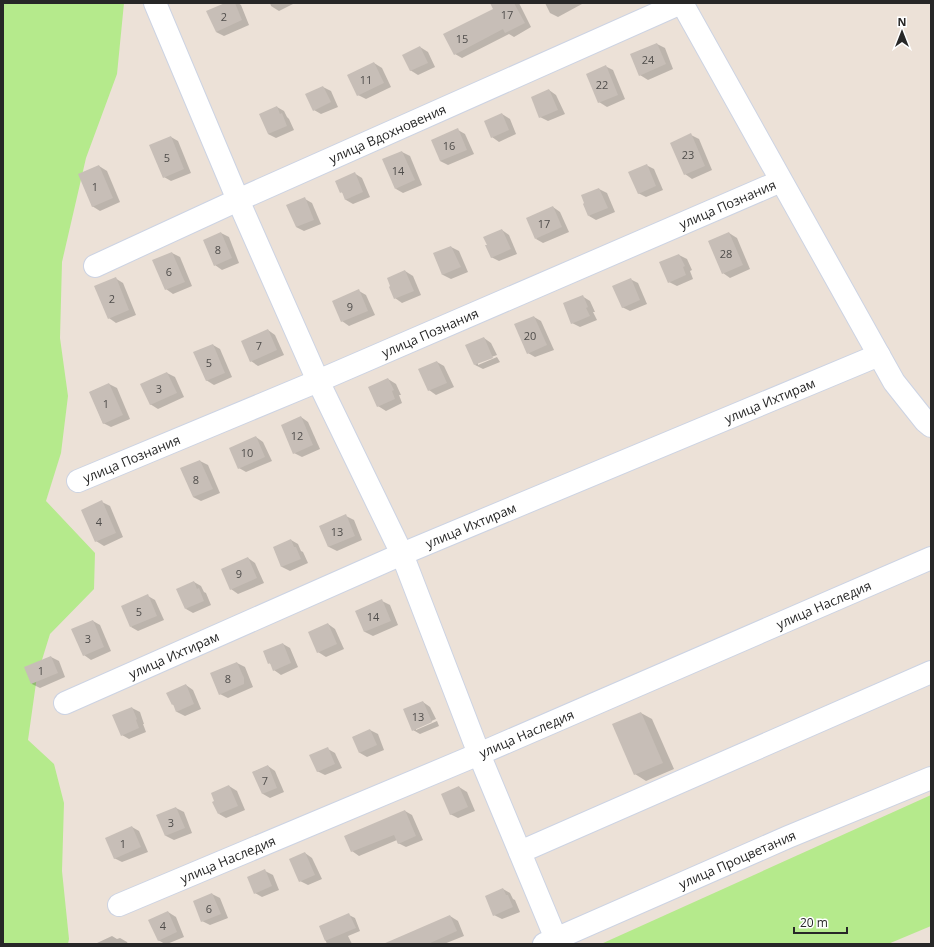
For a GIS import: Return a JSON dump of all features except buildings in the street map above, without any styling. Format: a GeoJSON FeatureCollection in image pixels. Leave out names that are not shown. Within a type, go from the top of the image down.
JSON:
{"type":"FeatureCollection","features":[{"type":"Feature","properties":{"kind":"street"},"geometry":{"type":"LineString","coordinates":[[682,3],[894,382],[925,421],[931,426]]}},
{"type":"Feature","properties":{"kind":"street","name":"улица Вдохновения"},"geometry":{"type":"LineString","coordinates":[[95,266],[238,200],[682,3]]}},
{"type":"Feature","properties":{"kind":"street"},"geometry":{"type":"LineString","coordinates":[[160,5],[238,200],[318,381],[402,554],[479,754],[520,852],[550,942]]}},
{"type":"Feature","properties":{"kind":"street","name":"улица Познания"},"geometry":{"type":"LineString","coordinates":[[78,481],[318,381],[781,181]]}},
{"type":"Feature","properties":{"kind":"street","name":"улица Ихтирам"},"geometry":{"type":"LineString","coordinates":[[66,703],[402,554],[879,355]]}},
{"type":"Feature","properties":{"kind":"street","name":"улица Наследия"},"geometry":{"type":"LineString","coordinates":[[120,905],[479,754],[931,558]]}},
{"type":"Feature","properties":{"kind":"street"},"geometry":{"type":"LineString","coordinates":[[520,852],[931,672]]}},
{"type":"Feature","properties":{"kind":"street","name":"улица Процветания"},"geometry":{"type":"LineString","coordinates":[[550,942],[788,837],[931,778]]}},
{"type":"Feature","properties":{"kind":"green space"},"geometry":{"type":"Polygon","coordinates":[[[3,3],[124,3],[117,74],[86,158],[62,262],[60,338],[68,396],[61,453],[46,501],[95,553],[94,589],[50,634],[37,676],[28,740],[54,764],[64,803],[62,871],[69,939],[68,944],[3,944],[3,3]]]}},
{"type":"Feature","properties":{"kind":"green space"},"geometry":{"type":"Polygon","coordinates":[[[931,795],[931,926],[888,944],[601,944],[931,795]]]}}]}
